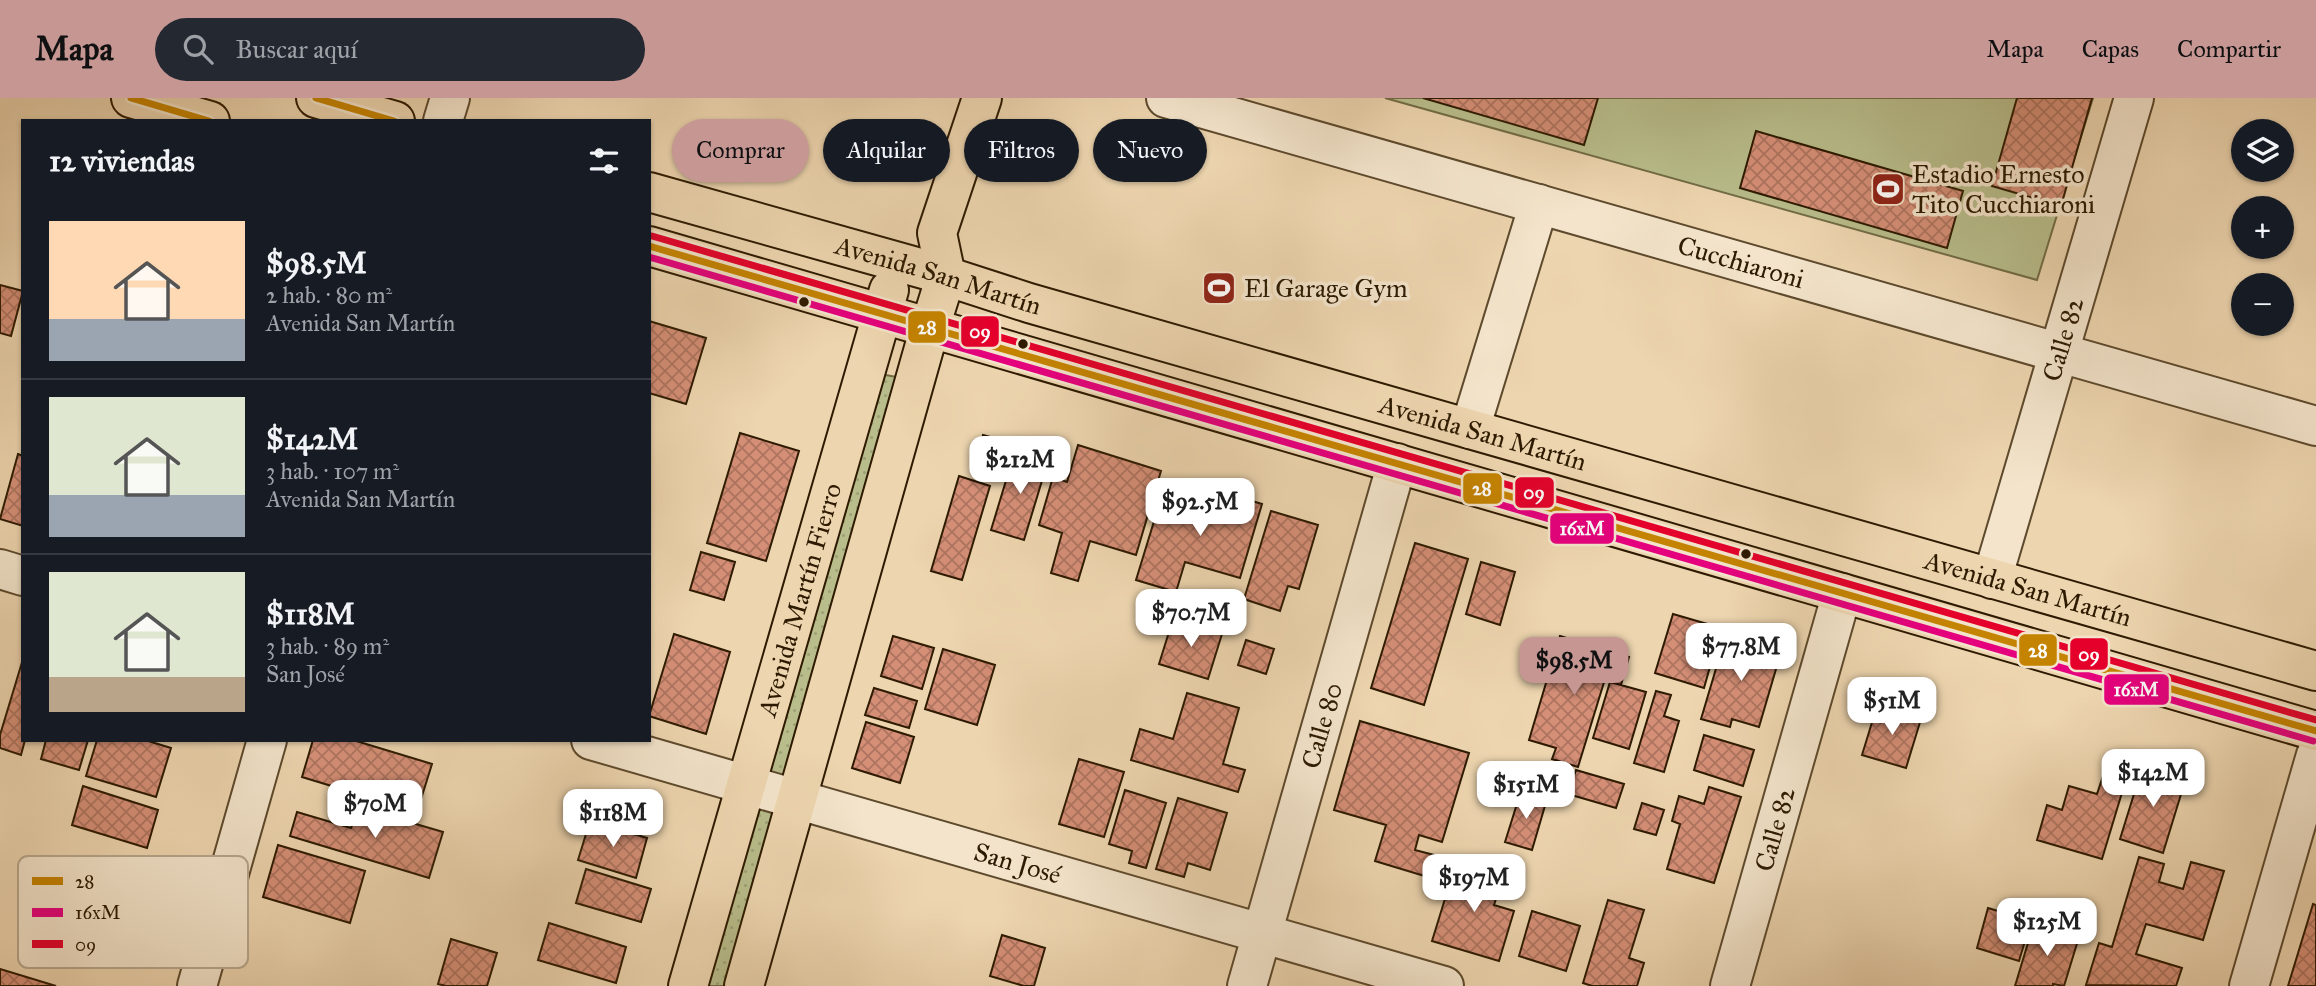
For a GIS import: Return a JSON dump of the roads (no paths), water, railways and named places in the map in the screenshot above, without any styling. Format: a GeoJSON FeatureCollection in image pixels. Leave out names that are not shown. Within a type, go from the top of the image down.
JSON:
{"type":"FeatureCollection","features":[{"type":"Feature","properties":{"kind":"main road"},"geometry":{"type":"LineString","coordinates":[[131,98],[204,119]]}},
{"type":"Feature","properties":{"kind":"main road"},"geometry":{"type":"LineString","coordinates":[[316,98],[388,119]]}},
{"type":"Feature","properties":{"kind":"main road"},"geometry":{"type":"LineString","coordinates":[[897,261],[937,233],[982,98]]}},
{"type":"Feature","properties":{"kind":"main road","name":"Avenida San Martín"},"geometry":{"type":"LineString","coordinates":[[651,193],[897,261],[1029,303],[2316,671]]}},
{"type":"Feature","properties":{"kind":"main road","name":"Avenida Martín Fierro"},"geometry":{"type":"LineString","coordinates":[[744,986],[946,276],[937,233]]}},
{"type":"Feature","properties":{"kind":"main road","name":"Avenida San Martín"},"geometry":{"type":"LineString","coordinates":[[651,247],[2316,731]]}},
{"type":"Feature","properties":{"kind":"main road","name":"Avenida Martín Fierro"},"geometry":{"type":"LineString","coordinates":[[688,986],[897,261]]}},
{"type":"Feature","properties":{"kind":"street"},"geometry":{"type":"LineString","coordinates":[[444,119],[450,98]]}},
{"type":"Feature","properties":{"kind":"street","name":"Cucchiaroni"},"geometry":{"type":"LineString","coordinates":[[1166,98],[2316,426]]}},
{"type":"Feature","properties":{"kind":"street","name":"Calle 82"},"geometry":{"type":"LineString","coordinates":[[1992,579],[2134,98]]}},
{"type":"Feature","properties":{"kind":"street"},"geometry":{"type":"LineString","coordinates":[[1471,429],[1539,204]]}},
{"type":"Feature","properties":{"kind":"street","name":"Calle 80"},"geometry":{"type":"LineString","coordinates":[[1247,986],[1397,463]]}},
{"type":"Feature","properties":{"kind":"street"},"geometry":{"type":"LineString","coordinates":[[0,569],[21,575]]}},
{"type":"Feature","properties":{"kind":"street","name":"Calle 82"},"geometry":{"type":"LineString","coordinates":[[1730,986],[1842,593]]}},
{"type":"Feature","properties":{"kind":"street"},"geometry":{"type":"LineString","coordinates":[[234,856],[266,742]]}},
{"type":"Feature","properties":{"kind":"street","name":"San José"},"geometry":{"type":"LineString","coordinates":[[599,742],[1444,986]]}},
{"type":"Feature","properties":{"kind":"street"},"geometry":{"type":"LineString","coordinates":[[2249,986],[2316,755]]}},
{"type":"Feature","properties":{"kind":"street"},"geometry":{"type":"LineString","coordinates":[[197,986],[202,968]]}},
{"type":"Feature","properties":{"kind":"place","name":"Estadio Ernesto Tito Cucchiaroni"},"geometry":{"type":"Point","coordinates":[1888,189]}},
{"type":"Feature","properties":{"kind":"place","name":"El Garage Gym"},"geometry":{"type":"Point","coordinates":[1219,288]}}]}
